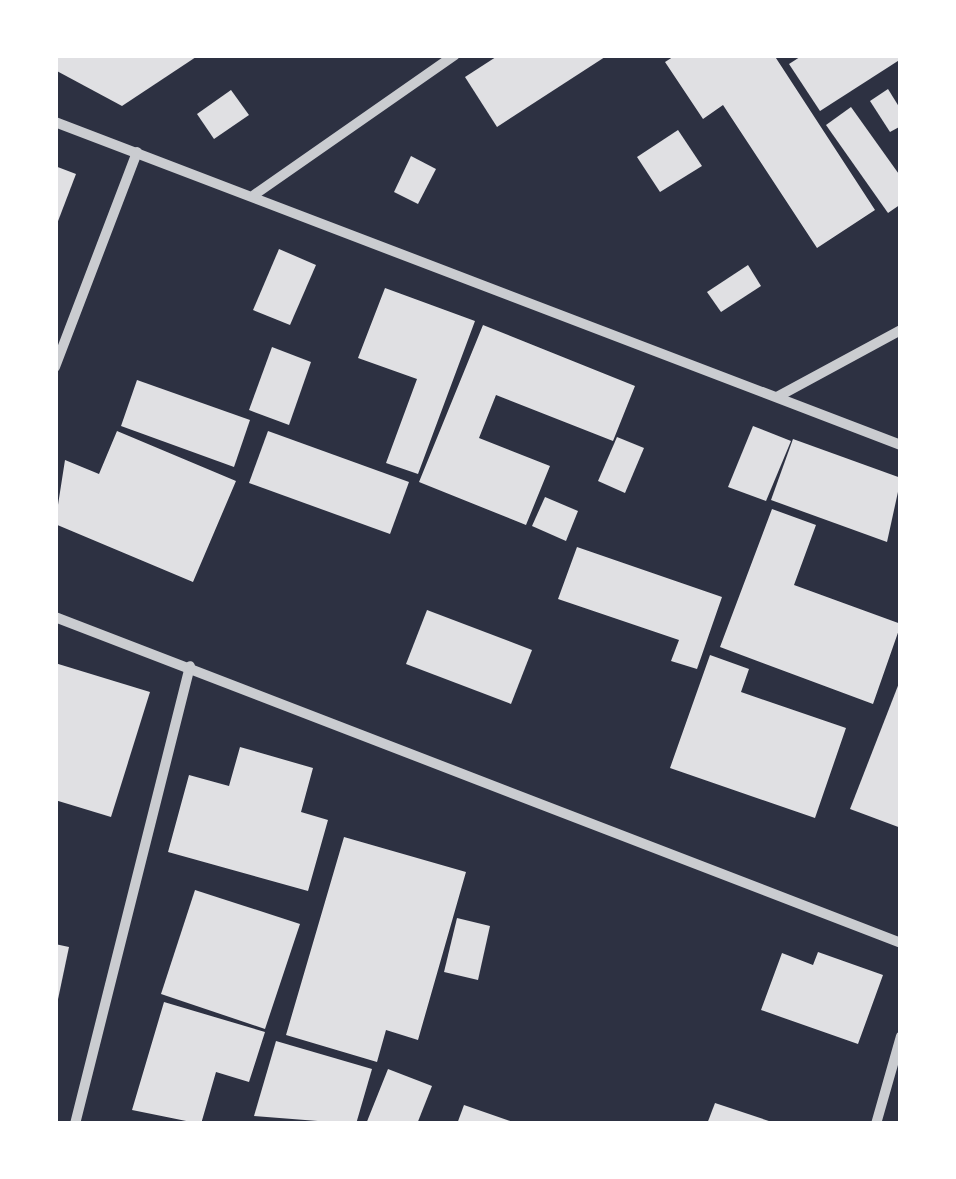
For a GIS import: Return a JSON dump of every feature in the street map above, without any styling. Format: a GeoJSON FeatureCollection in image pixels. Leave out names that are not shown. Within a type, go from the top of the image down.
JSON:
{"type":"FeatureCollection","features":[{"type":"Feature","properties":{"kind":"street"},"geometry":{"type":"LineString","coordinates":[[254,195],[455,55]]}},
{"type":"Feature","properties":{"kind":"street"},"geometry":{"type":"LineString","coordinates":[[55,122],[901,444]]}},
{"type":"Feature","properties":{"kind":"street"},"geometry":{"type":"LineString","coordinates":[[55,367],[138,152]]}},
{"type":"Feature","properties":{"kind":"street"},"geometry":{"type":"LineString","coordinates":[[777,397],[901,330]]}},
{"type":"Feature","properties":{"kind":"street"},"geometry":{"type":"LineString","coordinates":[[55,616],[901,943]]}},
{"type":"Feature","properties":{"kind":"street"},"geometry":{"type":"LineString","coordinates":[[76,1124],[190,666]]}},
{"type":"Feature","properties":{"kind":"street"},"geometry":{"type":"LineString","coordinates":[[876,1124],[901,1036]]}},
{"type":"Feature","properties":{"kind":"building"},"geometry":{"type":"Polygon","coordinates":[[[58,55],[199,55],[122,106],[55,70],[58,55]]]}},
{"type":"Feature","properties":{"kind":"building"},"geometry":{"type":"Polygon","coordinates":[[[499,55],[608,55],[497,127],[465,77],[499,55]]]}},
{"type":"Feature","properties":{"kind":"building"},"geometry":{"type":"Polygon","coordinates":[[[676,55],[774,55],[875,210],[817,248],[723,105],[703,119],[665,62],[676,55]]]}},
{"type":"Feature","properties":{"kind":"building"},"geometry":{"type":"Polygon","coordinates":[[[803,55],[901,55],[901,59],[820,111],[789,64],[803,55]]]}},
{"type":"Feature","properties":{"kind":"building"},"geometry":{"type":"Polygon","coordinates":[[[888,89],[901,110],[901,126],[890,132],[870,101],[888,89]]]}},
{"type":"Feature","properties":{"kind":"building"},"geometry":{"type":"Polygon","coordinates":[[[231,90],[249,115],[214,139],[197,114],[231,90]]]}},
{"type":"Feature","properties":{"kind":"building"},"geometry":{"type":"Polygon","coordinates":[[[851,107],[901,177],[901,204],[888,213],[826,125],[851,107]]]}},
{"type":"Feature","properties":{"kind":"building"},"geometry":{"type":"Polygon","coordinates":[[[678,130],[702,166],[660,192],[637,157],[678,130]]]}},
{"type":"Feature","properties":{"kind":"building"},"geometry":{"type":"Polygon","coordinates":[[[411,156],[436,169],[418,204],[394,192],[411,156]]]}},
{"type":"Feature","properties":{"kind":"building"},"geometry":{"type":"Polygon","coordinates":[[[55,166],[76,174],[55,229],[55,166]]]}},
{"type":"Feature","properties":{"kind":"building"},"geometry":{"type":"Polygon","coordinates":[[[279,249],[316,265],[290,325],[253,310],[279,249]]]}},
{"type":"Feature","properties":{"kind":"building"},"geometry":{"type":"Polygon","coordinates":[[[748,265],[761,286],[721,312],[707,292],[748,265]]]}},
{"type":"Feature","properties":{"kind":"building"},"geometry":{"type":"Polygon","coordinates":[[[385,288],[475,321],[418,474],[386,463],[417,379],[358,358],[385,288]]]}},
{"type":"Feature","properties":{"kind":"building"},"geometry":{"type":"Polygon","coordinates":[[[483,325],[635,386],[613,441],[496,395],[479,438],[550,466],[526,525],[419,482],[483,325]]]}},
{"type":"Feature","properties":{"kind":"building"},"geometry":{"type":"Polygon","coordinates":[[[272,347],[311,362],[289,425],[249,410],[272,347]]]}},
{"type":"Feature","properties":{"kind":"building"},"geometry":{"type":"Polygon","coordinates":[[[137,380],[250,420],[234,467],[121,426],[137,380]]]}},
{"type":"Feature","properties":{"kind":"building"},"geometry":{"type":"Polygon","coordinates":[[[753,426],[791,441],[766,501],[728,487],[753,426]]]}},
{"type":"Feature","properties":{"kind":"building"},"geometry":{"type":"Polygon","coordinates":[[[117,431],[236,481],[193,582],[55,524],[65,460],[99,474],[117,431]]]}},
{"type":"Feature","properties":{"kind":"building"},"geometry":{"type":"Polygon","coordinates":[[[268,431],[409,482],[390,534],[249,483],[268,431]]]}},
{"type":"Feature","properties":{"kind":"building"},"geometry":{"type":"Polygon","coordinates":[[[617,437],[644,448],[625,493],[598,481],[617,437]]]}},
{"type":"Feature","properties":{"kind":"building"},"geometry":{"type":"Polygon","coordinates":[[[793,439],[901,478],[887,542],[771,500],[793,439]]]}},
{"type":"Feature","properties":{"kind":"building"},"geometry":{"type":"Polygon","coordinates":[[[545,497],[578,511],[566,541],[532,526],[545,497]]]}},
{"type":"Feature","properties":{"kind":"building"},"geometry":{"type":"Polygon","coordinates":[[[772,509],[816,525],[794,585],[901,624],[873,704],[720,647],[772,509]]]}},
{"type":"Feature","properties":{"kind":"building"},"geometry":{"type":"Polygon","coordinates":[[[577,547],[722,597],[697,669],[671,661],[679,640],[558,599],[577,547]]]}},
{"type":"Feature","properties":{"kind":"building"},"geometry":{"type":"Polygon","coordinates":[[[427,610],[532,650],[511,704],[406,664],[427,610]]]}},
{"type":"Feature","properties":{"kind":"building"},"geometry":{"type":"Polygon","coordinates":[[[710,655],[749,669],[741,692],[846,728],[815,818],[670,768],[710,655]]]}},
{"type":"Feature","properties":{"kind":"building"},"geometry":{"type":"Polygon","coordinates":[[[55,663],[150,692],[111,817],[55,800],[55,663]]]}},
{"type":"Feature","properties":{"kind":"building"},"geometry":{"type":"Polygon","coordinates":[[[901,678],[901,828],[850,809],[901,678]]]}},
{"type":"Feature","properties":{"kind":"building"},"geometry":{"type":"Polygon","coordinates":[[[240,747],[313,768],[301,812],[328,820],[308,891],[168,852],[189,775],[229,786],[240,747]]]}},
{"type":"Feature","properties":{"kind":"building"},"geometry":{"type":"Polygon","coordinates":[[[344,837],[466,872],[418,1040],[386,1030],[377,1062],[286,1035],[344,837]]]}},
{"type":"Feature","properties":{"kind":"building"},"geometry":{"type":"Polygon","coordinates":[[[195,890],[300,924],[265,1029],[161,994],[195,890]]]}},
{"type":"Feature","properties":{"kind":"building"},"geometry":{"type":"Polygon","coordinates":[[[457,918],[490,926],[478,980],[444,972],[457,918]]]}},
{"type":"Feature","properties":{"kind":"building"},"geometry":{"type":"Polygon","coordinates":[[[55,944],[69,947],[57,1004],[55,1004],[55,944]]]}},
{"type":"Feature","properties":{"kind":"building"},"geometry":{"type":"Polygon","coordinates":[[[818,952],[883,975],[858,1044],[761,1010],[782,953],[813,965],[818,952]]]}},
{"type":"Feature","properties":{"kind":"building"},"geometry":{"type":"Polygon","coordinates":[[[164,1002],[265,1032],[249,1082],[216,1072],[201,1124],[132,1110],[164,1002]]]}},
{"type":"Feature","properties":{"kind":"building"},"geometry":{"type":"Polygon","coordinates":[[[276,1041],[372,1069],[356,1124],[254,1116],[276,1041]]]}},
{"type":"Feature","properties":{"kind":"building"},"geometry":{"type":"Polygon","coordinates":[[[388,1069],[432,1086],[417,1124],[366,1124],[388,1069]]]}},
{"type":"Feature","properties":{"kind":"building"},"geometry":{"type":"Polygon","coordinates":[[[715,1103],[775,1123],[775,1124],[707,1124],[715,1103]]]}},
{"type":"Feature","properties":{"kind":"building"},"geometry":{"type":"Polygon","coordinates":[[[464,1105],[516,1123],[516,1124],[457,1124],[464,1105]]]}}]}
